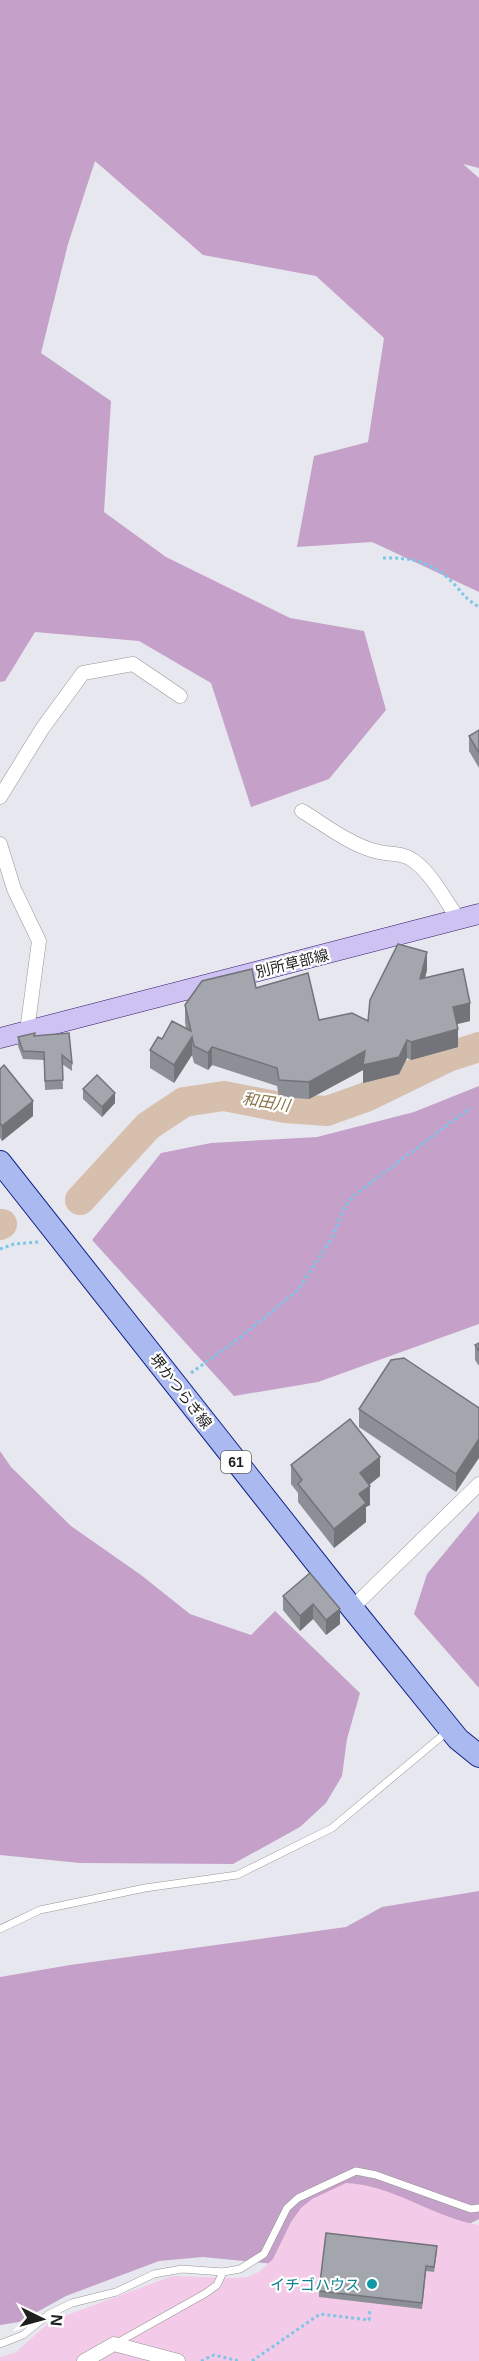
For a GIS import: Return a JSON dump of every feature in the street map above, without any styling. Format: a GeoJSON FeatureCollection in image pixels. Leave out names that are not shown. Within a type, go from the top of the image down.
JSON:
{"type":"FeatureCollection","features":[{"type":"Feature","properties":{"kind":"main road","name":"別所草部線"},"geometry":{"type":"LineString","coordinates":[[0,1038],[479,914]]}},
{"type":"Feature","properties":{"kind":"main road","name":"堺かつらぎ線"},"geometry":{"type":"LineString","coordinates":[[0,1162],[450,1730],[479,1756]]}},
{"type":"Feature","properties":{"kind":"street"},"geometry":{"type":"LineString","coordinates":[[0,797],[42,729],[83,673],[133,664],[180,696]]}},
{"type":"Feature","properties":{"kind":"street"},"geometry":{"type":"LineString","coordinates":[[302,811],[357,844],[375,851],[406,856],[416,861],[459,920]]}},
{"type":"Feature","properties":{"kind":"street"},"geometry":{"type":"LineString","coordinates":[[0,844],[14,889],[39,941],[27,1031]]}},
{"type":"Feature","properties":{"kind":"street"},"geometry":{"type":"LineString","coordinates":[[352,1608],[479,1484]]}},
{"type":"Feature","properties":{"kind":"street"},"geometry":{"type":"LineString","coordinates":[[84,2361],[114,2344],[178,2361]]}},
{"type":"Feature","properties":{"kind":"lane"},"geometry":{"type":"LineString","coordinates":[[0,1929],[40,1910],[145,1888],[237,1875],[332,1828],[450,1730]]}},
{"type":"Feature","properties":{"kind":"lane"},"geometry":{"type":"LineString","coordinates":[[0,2344],[23,2334],[49,2314],[72,2303],[116,2292],[154,2274],[182,2269],[223,2272],[240,2269],[264,2254],[287,2208],[298,2198],[356,2171],[376,2175],[471,2209],[479,2208]]}},
{"type":"Feature","properties":{"kind":"lane"},"geometry":{"type":"LineString","coordinates":[[114,2344],[206,2293],[217,2285],[223,2272]]}},
{"type":"Feature","properties":{"kind":"path"},"geometry":{"type":"LineString","coordinates":[[383,558],[405,557],[426,564],[451,581],[464,598],[479,607]]}},
{"type":"Feature","properties":{"kind":"path"},"geometry":{"type":"LineString","coordinates":[[175,1384],[241,1337],[298,1290],[332,1238],[345,1206],[357,1193],[470,1108]]}},
{"type":"Feature","properties":{"kind":"path"},"geometry":{"type":"LineString","coordinates":[[0,1249],[14,1244],[62,1240]]}},
{"type":"Feature","properties":{"kind":"path"},"geometry":{"type":"LineString","coordinates":[[252,2361],[320,2314],[369,2320],[370,2308]]}},
{"type":"Feature","properties":{"kind":"path"},"geometry":{"type":"LineString","coordinates":[[201,2361],[214,2355],[239,2361]]}},
{"type":"Feature","properties":{"kind":"shaded area"},"geometry":{"type":"Polygon","coordinates":[[[0,0],[479,0],[479,168],[463,164],[479,178],[479,592],[372,542],[297,547],[314,456],[368,442],[384,338],[316,276],[203,255],[95,161],[68,244],[41,353],[111,401],[104,512],[166,557],[290,618],[364,631],[386,710],[329,779],[251,807],[211,683],[139,641],[35,632],[5,681],[0,682],[0,0]]]}},
{"type":"Feature","properties":{"kind":"shaded area"},"geometry":{"type":"Polygon","coordinates":[[[479,1086],[479,1324],[318,1382],[234,1396],[92,1240],[161,1153],[211,1143],[317,1137],[414,1112],[479,1086]]]}},
{"type":"Feature","properties":{"kind":"shaded area"},"geometry":{"type":"Polygon","coordinates":[[[0,1451],[11,1467],[71,1526],[141,1575],[190,1614],[251,1635],[275,1611],[360,1693],[347,1739],[342,1776],[326,1803],[300,1827],[233,1864],[80,1863],[0,1855],[0,1451]]]}},
{"type":"Feature","properties":{"kind":"shaded area"},"geometry":{"type":"Polygon","coordinates":[[[479,1511],[479,1688],[414,1614],[427,1574],[479,1511]]]}},
{"type":"Feature","properties":{"kind":"shaded area"},"geometry":{"type":"Polygon","coordinates":[[[479,1891],[479,2219],[447,2235],[304,2267],[203,2257],[159,2261],[66,2296],[19,2322],[0,2325],[0,1977],[70,1965],[346,1927],[382,1907],[479,1891]]]}},
{"type":"Feature","properties":{"kind":"shaded area"},"geometry":{"type":"Polygon","coordinates":[[[346,2183],[380,2189],[461,2221],[479,2225],[479,2361],[0,2361],[0,2357],[16,2352],[51,2321],[172,2276],[233,2278],[248,2277],[259,2272],[273,2259],[291,2222],[301,2208],[312,2199],[346,2183]]]}},
{"type":"Feature","properties":{"kind":"building"},"geometry":{"type":"Polygon","coordinates":[[[479,730],[479,753],[469,736],[479,730]]]}},
{"type":"Feature","properties":{"kind":"building"},"geometry":{"type":"Polygon","coordinates":[[[398,944],[427,952],[420,979],[463,969],[470,1003],[453,1007],[458,1029],[411,1042],[407,1040],[399,1057],[363,1065],[365,1051],[309,1082],[279,1080],[277,1068],[212,1047],[208,1053],[194,1046],[192,1037],[174,1065],[150,1050],[158,1037],[162,1039],[172,1021],[191,1031],[185,1005],[202,981],[252,969],[256,988],[308,973],[319,1020],[352,1013],[368,1021],[370,1000],[398,944]]]}},
{"type":"Feature","properties":{"kind":"building"},"geometry":{"type":"Polygon","coordinates":[[[35,1033],[34,1036],[69,1033],[72,1063],[62,1055],[63,1080],[45,1081],[44,1052],[23,1051],[18,1037],[35,1033]]]}},
{"type":"Feature","properties":{"kind":"building"},"geometry":{"type":"Polygon","coordinates":[[[4,1065],[33,1101],[2,1126],[0,1123],[0,1069],[4,1065]]]}},
{"type":"Feature","properties":{"kind":"building"},"geometry":{"type":"Polygon","coordinates":[[[97,1075],[115,1093],[102,1107],[83,1089],[97,1075]]]}},
{"type":"Feature","properties":{"kind":"building"},"geometry":{"type":"Polygon","coordinates":[[[404,1358],[479,1408],[479,1439],[456,1474],[359,1409],[391,1360],[404,1358]]]}},
{"type":"Feature","properties":{"kind":"building"},"geometry":{"type":"Polygon","coordinates":[[[350,1419],[380,1457],[360,1473],[370,1486],[359,1494],[366,1503],[334,1529],[298,1484],[302,1480],[291,1465],[350,1419]]]}},
{"type":"Feature","properties":{"kind":"building"},"geometry":{"type":"Polygon","coordinates":[[[310,1573],[340,1609],[326,1620],[313,1604],[300,1616],[283,1596],[310,1573]]]}},
{"type":"Feature","properties":{"kind":"building","name":"イチゴハウス"},"geometry":{"type":"Polygon","coordinates":[[[326,2233],[437,2246],[434,2267],[426,2266],[422,2303],[319,2291],[326,2233]]]}},
{"type":"Feature","properties":{"kind":"waterway","name":"和田川"},"geometry":{"type":"LineString","coordinates":[[80,1200],[148,1126],[184,1102],[224,1096],[285,1108],[327,1111],[366,1097],[448,1057],[479,1047]]}},
{"type":"Feature","properties":{"kind":"place","name":"イチゴハウス"},"geometry":{"type":"Point","coordinates":[372,2284]}}]}
